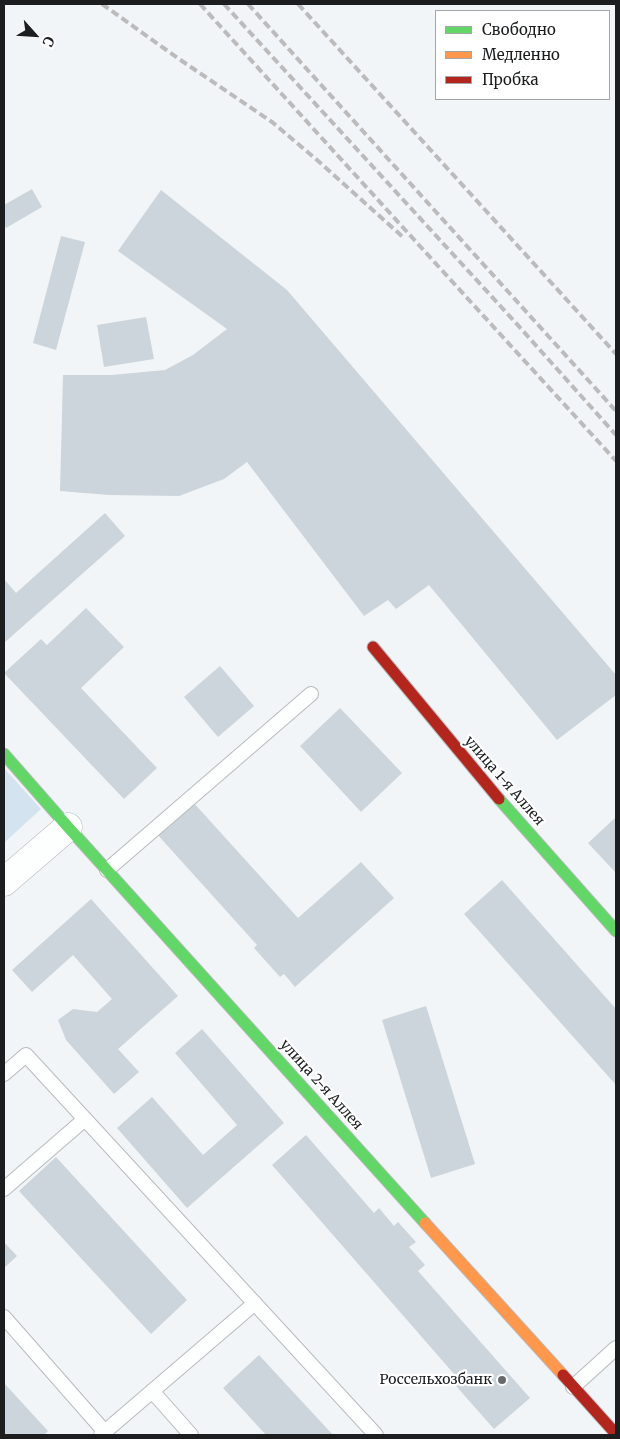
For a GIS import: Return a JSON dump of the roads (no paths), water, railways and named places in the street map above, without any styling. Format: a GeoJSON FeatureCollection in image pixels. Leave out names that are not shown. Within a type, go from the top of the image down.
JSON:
{"type":"FeatureCollection","features":[{"type":"Feature","properties":{"kind":"street","name":"улица 1-я Аллея"},"geometry":{"type":"LineString","coordinates":[[373,647],[498,798],[616,931]]}},
{"type":"Feature","properties":{"kind":"street","name":"улица 2-я Аллея"},"geometry":{"type":"LineString","coordinates":[[4,754],[616,1434]]}},
{"type":"Feature","properties":{"kind":"street"},"geometry":{"type":"LineString","coordinates":[[4,882],[68,827]]}},
{"type":"Feature","properties":{"kind":"lane"},"geometry":{"type":"LineString","coordinates":[[107,870],[311,694]]}},
{"type":"Feature","properties":{"kind":"lane"},"geometry":{"type":"LineString","coordinates":[[4,1074],[26,1055],[376,1435]]}},
{"type":"Feature","properties":{"kind":"lane"},"geometry":{"type":"LineString","coordinates":[[4,1189],[85,1119]]}},
{"type":"Feature","properties":{"kind":"lane"},"geometry":{"type":"LineString","coordinates":[[4,1317],[103,1434],[255,1303]]}},
{"type":"Feature","properties":{"kind":"lane"},"geometry":{"type":"LineString","coordinates":[[573,1387],[616,1348]]}},
{"type":"Feature","properties":{"kind":"lane"},"geometry":{"type":"LineString","coordinates":[[152,1391],[192,1435]]}},
{"type":"Feature","properties":{"kind":"railway"},"geometry":{"type":"LineString","coordinates":[[102,4],[272,122],[404,238]]}},
{"type":"Feature","properties":{"kind":"railway"},"geometry":{"type":"LineString","coordinates":[[200,4],[616,461]]}},
{"type":"Feature","properties":{"kind":"railway"},"geometry":{"type":"LineString","coordinates":[[224,4],[616,435]]}},
{"type":"Feature","properties":{"kind":"railway"},"geometry":{"type":"LineString","coordinates":[[248,4],[616,411]]}},
{"type":"Feature","properties":{"kind":"railway"},"geometry":{"type":"LineString","coordinates":[[298,4],[616,354]]}},
{"type":"Feature","properties":{"kind":"place","name":"Россельхозбанк"},"geometry":{"type":"Point","coordinates":[502,1380]}}]}
